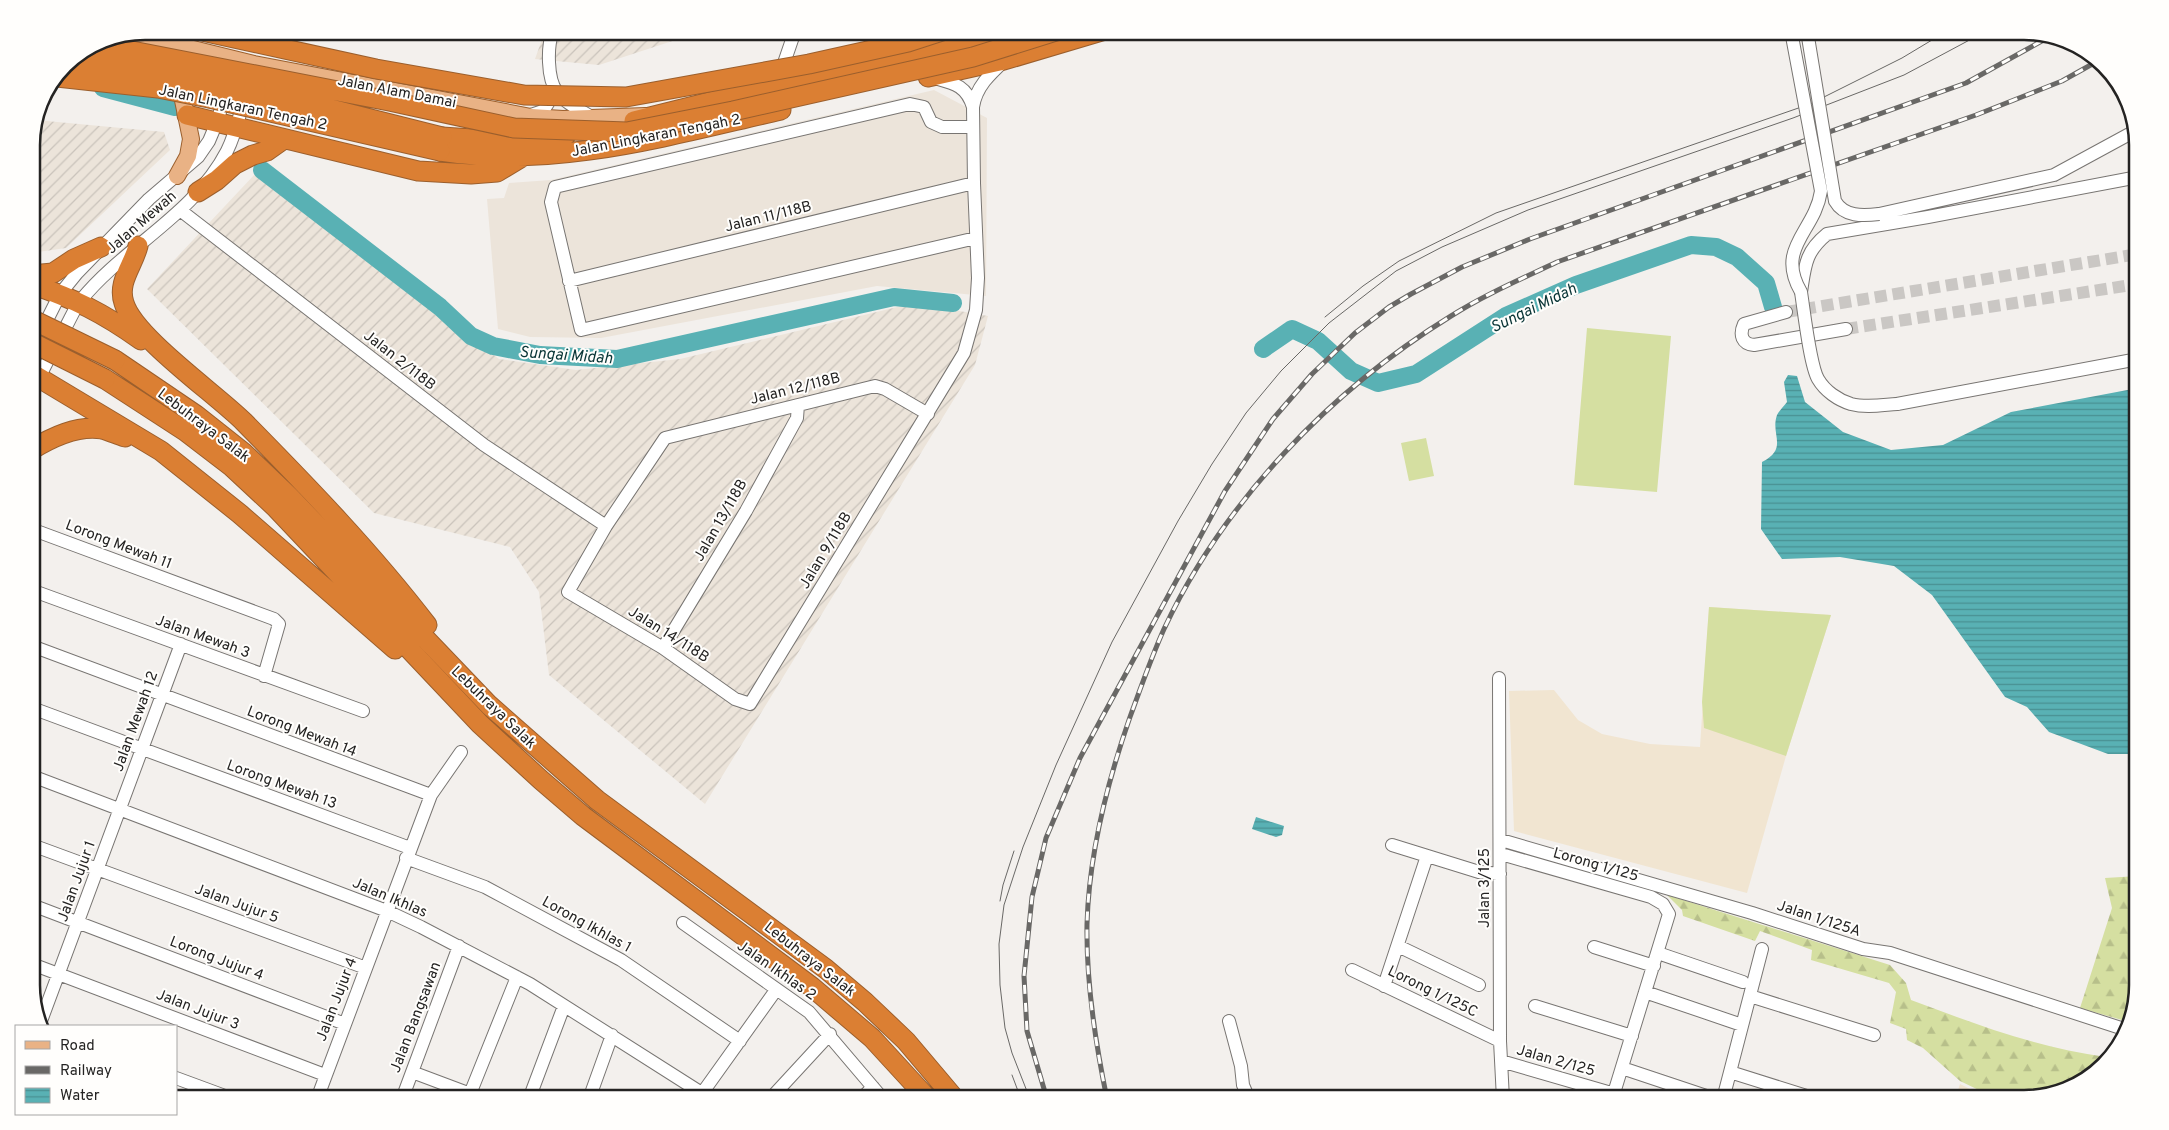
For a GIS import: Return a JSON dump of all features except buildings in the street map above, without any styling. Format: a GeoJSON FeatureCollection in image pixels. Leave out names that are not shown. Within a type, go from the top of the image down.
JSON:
{"type":"FeatureCollection","features":[{"type":"Feature","properties":{"kind":"highway"},"geometry":{"type":"LineString","coordinates":[[244,40],[376,68],[524,94],[626,97],[809,64],[914,40]]}},
{"type":"Feature","properties":{"kind":"highway","name":"Jalan Lingkaran Tengah 2"},"geometry":{"type":"LineString","coordinates":[[65,77],[158,88],[441,144],[532,139],[582,132],[666,115],[782,84],[988,40]]}},
{"type":"Feature","properties":{"kind":"highway"},"geometry":{"type":"LineString","coordinates":[[109,47],[342,91],[514,128],[626,132],[733,111],[973,56],[1026,40]]}},
{"type":"Feature","properties":{"kind":"highway","name":"Jalan Lingkaran Tengah 2"},"geometry":{"type":"LineString","coordinates":[[82,62],[140,67],[255,90],[477,156],[524,156],[586,151],[625,145],[1004,60],[1072,40]]}},
{"type":"Feature","properties":{"kind":"highway"},"geometry":{"type":"LineString","coordinates":[[187,115],[398,168],[435,173],[471,174],[497,172],[524,156]]}},
{"type":"Feature","properties":{"kind":"highway"},"geometry":{"type":"LineString","coordinates":[[198,192],[217,180],[235,164],[253,155],[267,151],[284,139]]}},
{"type":"Feature","properties":{"kind":"highway"},"geometry":{"type":"LineString","coordinates":[[138,246],[122,287],[123,302],[129,315],[172,359],[243,421],[351,533],[421,618],[488,706]]}},
{"type":"Feature","properties":{"kind":"highway"},"geometry":{"type":"LineString","coordinates":[[40,274],[53,273],[74,259],[101,247]]}},
{"type":"Feature","properties":{"kind":"highway"},"geometry":{"type":"LineString","coordinates":[[40,287],[80,302],[114,320],[172,359]]}},
{"type":"Feature","properties":{"kind":"highway","name":"Lebuhraya Salak"},"geometry":{"type":"LineString","coordinates":[[40,323],[115,360],[196,415],[244,453],[288,495],[488,706],[597,800],[826,969],[865,1002],[906,1041],[948,1090]]}},
{"type":"Feature","properties":{"kind":"highway","name":"Lebuhraya Salak"},"geometry":{"type":"LineString","coordinates":[[40,346],[105,378],[185,431],[232,467],[275,507],[480,724],[541,780],[584,816],[812,987],[872,1038],[920,1090]]}},
{"type":"Feature","properties":{"kind":"highway"},"geometry":{"type":"LineString","coordinates":[[40,377],[161,451],[246,519],[480,724]]}},
{"type":"Feature","properties":{"kind":"highway"},"geometry":{"type":"LineString","coordinates":[[40,445],[49,439],[76,429],[102,429],[161,451]]}},
{"type":"Feature","properties":{"kind":"main road","name":"Jalan Alam Damai"},"geometry":{"type":"LineString","coordinates":[[157,40],[254,64],[528,116],[563,119],[666,115]]}},
{"type":"Feature","properties":{"kind":"main road"},"geometry":{"type":"LineString","coordinates":[[98,52],[159,61],[171,69],[179,82],[191,139],[188,156],[177,176]]}},
{"type":"Feature","properties":{"kind":"street"},"geometry":{"type":"LineString","coordinates":[[552,40],[549,57],[556,91],[577,109],[595,118]]}},
{"type":"Feature","properties":{"kind":"street"},"geometry":{"type":"LineString","coordinates":[[782,84],[784,63],[792,40]]}},
{"type":"Feature","properties":{"kind":"street"},"geometry":{"type":"LineString","coordinates":[[1793,40],[1821,191],[1815,213],[1801,236],[1791,264],[1794,280],[1801,292],[1817,377],[1826,389],[1836,397],[1851,404],[1866,406],[1897,404],[2129,361]]}},
{"type":"Feature","properties":{"kind":"street"},"geometry":{"type":"LineString","coordinates":[[1808,40],[1835,201],[1850,214],[1863,216],[1878,214],[2054,175],[2128,135]]}},
{"type":"Feature","properties":{"kind":"street","name":"Jalan Mewah"},"geometry":{"type":"LineString","coordinates":[[40,335],[60,294],[101,247],[149,199],[198,157],[209,141],[217,122],[236,59]]}},
{"type":"Feature","properties":{"kind":"street","name":"Jalan 9/118B"},"geometry":{"type":"LineString","coordinates":[[750,704],[955,369],[969,339],[976,310],[978,278],[972,127],[973,107],[975,97],[985,80],[1004,60]]}},
{"type":"Feature","properties":{"kind":"street","name":"Jalan Mewah"},"geometry":{"type":"LineString","coordinates":[[40,366],[80,302],[105,275],[198,192],[226,151],[237,127],[254,64]]}},
{"type":"Feature","properties":{"kind":"street"},"geometry":{"type":"LineString","coordinates":[[928,76],[954,84],[965,90],[970,97],[973,107]]}},
{"type":"Feature","properties":{"kind":"street"},"geometry":{"type":"LineString","coordinates":[[528,116],[544,111],[556,91]]}},
{"type":"Feature","properties":{"kind":"street"},"geometry":{"type":"LineString","coordinates":[[972,127],[942,127],[931,122],[924,108],[910,104],[555,186],[551,202],[581,330],[976,238]]}},
{"type":"Feature","properties":{"kind":"street"},"geometry":{"type":"LineString","coordinates":[[1801,292],[1807,258],[1817,243],[1827,234],[2129,179]]}},
{"type":"Feature","properties":{"kind":"street","name":"Jalan 11/118B"},"geometry":{"type":"LineString","coordinates":[[569,281],[974,183]]}},
{"type":"Feature","properties":{"kind":"street","name":"Jalan 2/118B"},"geometry":{"type":"LineString","coordinates":[[180,210],[484,445],[606,526]]}},
{"type":"Feature","properties":{"kind":"street"},"geometry":{"type":"LineString","coordinates":[[1878,214],[1928,217]]}},
{"type":"Feature","properties":{"kind":"street"},"geometry":{"type":"LineString","coordinates":[[1806,309],[1810,336]]}},
{"type":"Feature","properties":{"kind":"street"},"geometry":{"type":"LineString","coordinates":[[1786,312],[1744,324],[1741,330],[1743,341],[1754,345],[1846,328]]}},
{"type":"Feature","properties":{"kind":"street","name":"Jalan 12/118B"},"geometry":{"type":"LineString","coordinates":[[606,526],[665,438],[875,386],[884,389],[928,414]]}},
{"type":"Feature","properties":{"kind":"street","name":"Jalan 13/118B"},"geometry":{"type":"LineString","coordinates":[[663,648],[746,510],[797,418],[798,405]]}},
{"type":"Feature","properties":{"kind":"street","name":"Jalan 14/118B"},"geometry":{"type":"LineString","coordinates":[[606,526],[568,592],[663,648],[735,699],[750,704]]}},
{"type":"Feature","properties":{"kind":"street","name":"Lorong Mewah 11"},"geometry":{"type":"LineString","coordinates":[[40,532],[274,619],[279,624],[264,676]]}},
{"type":"Feature","properties":{"kind":"street","name":"Jalan Mewah 3"},"geometry":{"type":"LineString","coordinates":[[40,593],[363,711]]}},
{"type":"Feature","properties":{"kind":"street","name":"Jalan Mewah 12"},"geometry":{"type":"LineString","coordinates":[[120,809],[181,644]]}},
{"type":"Feature","properties":{"kind":"street","name":"Lorong Mewah 14"},"geometry":{"type":"LineString","coordinates":[[40,649],[431,795]]}},
{"type":"Feature","properties":{"kind":"street","name":"Jalan 3/125"},"geometry":{"type":"LineString","coordinates":[[1499,678],[1501,840],[1500,1041],[1503,1090]]}},
{"type":"Feature","properties":{"kind":"street","name":"Lorong Mewah 13"},"geometry":{"type":"LineString","coordinates":[[40,711],[408,853]]}},
{"type":"Feature","properties":{"kind":"street"},"geometry":{"type":"LineString","coordinates":[[387,911],[431,795],[461,752]]}},
{"type":"Feature","properties":{"kind":"street","name":"Jalan Ikhlas"},"geometry":{"type":"LineString","coordinates":[[40,779],[387,911],[517,977],[612,1035],[695,1090]]}},
{"type":"Feature","properties":{"kind":"street","name":"Jalan Jujur 1"},"geometry":{"type":"LineString","coordinates":[[44,1012],[120,809]]}},
{"type":"Feature","properties":{"kind":"street","name":"Jalan 1/125A"},"geometry":{"type":"LineString","coordinates":[[1501,840],[1752,913],[1863,949],[1890,953],[2119,1028]]}},
{"type":"Feature","properties":{"kind":"street"},"geometry":{"type":"LineString","coordinates":[[1392,845],[1480,872],[1500,874]]}},
{"type":"Feature","properties":{"kind":"street","name":"Jalan Jujur 5"},"geometry":{"type":"LineString","coordinates":[[40,848],[366,968]]}},
{"type":"Feature","properties":{"kind":"street","name":"Lorong Ikhlas 1"},"geometry":{"type":"LineString","coordinates":[[408,853],[485,887],[621,960],[740,1041]]}},
{"type":"Feature","properties":{"kind":"street","name":"Lorong 1/125"},"geometry":{"type":"LineString","coordinates":[[1501,854],[1651,897],[1666,907],[1670,914],[1658,952]]}},
{"type":"Feature","properties":{"kind":"street"},"geometry":{"type":"LineString","coordinates":[[1384,986],[1427,856]]}},
{"type":"Feature","properties":{"kind":"street","name":"Lorong Jujur 4"},"geometry":{"type":"LineString","coordinates":[[40,908],[344,1024]]}},
{"type":"Feature","properties":{"kind":"street","name":"Jalan Jujur 4"},"geometry":{"type":"LineString","coordinates":[[319,1090],[387,911]]}},
{"type":"Feature","properties":{"kind":"street","name":"Jalan Ikhlas 2"},"geometry":{"type":"LineString","coordinates":[[683,924],[809,1012],[830,1034],[876,1090]]}},
{"type":"Feature","properties":{"kind":"street","name":"Jalan Bangsawan"},"geometry":{"type":"LineString","coordinates":[[405,1090],[459,946]]}},
{"type":"Feature","properties":{"kind":"street"},"geometry":{"type":"LineString","coordinates":[[1398,946],[1479,985]]}},
{"type":"Feature","properties":{"kind":"street"},"geometry":{"type":"LineString","coordinates":[[1594,947],[1654,966]]}},
{"type":"Feature","properties":{"kind":"street"},"geometry":{"type":"LineString","coordinates":[[1725,1090],[1762,949]]}},
{"type":"Feature","properties":{"kind":"street"},"geometry":{"type":"LineString","coordinates":[[1615,1090],[1658,952],[1743,982]]}},
{"type":"Feature","properties":{"kind":"street","name":"Jalan Jujur 3"},"geometry":{"type":"LineString","coordinates":[[40,967],[325,1075]]}},
{"type":"Feature","properties":{"kind":"street","name":"Lorong 1/125C"},"geometry":{"type":"LineString","coordinates":[[1352,970],[1500,1041]]}},
{"type":"Feature","properties":{"kind":"street"},"geometry":{"type":"LineString","coordinates":[[472,1090],[517,977]]}},
{"type":"Feature","properties":{"kind":"street"},"geometry":{"type":"LineString","coordinates":[[708,1090],[776,990]]}},
{"type":"Feature","properties":{"kind":"street"},"geometry":{"type":"LineString","coordinates":[[1645,992],[1742,1025]]}},
{"type":"Feature","properties":{"kind":"street"},"geometry":{"type":"LineString","coordinates":[[1750,996],[1874,1035]]}},
{"type":"Feature","properties":{"kind":"street"},"geometry":{"type":"LineString","coordinates":[[531,1090],[564,1006]]}},
{"type":"Feature","properties":{"kind":"street"},"geometry":{"type":"LineString","coordinates":[[1536,1006],[1632,1036]]}},
{"type":"Feature","properties":{"kind":"street"},"geometry":{"type":"LineString","coordinates":[[1225,1023],[1242,1066],[1242,1077],[1246,1090]]}},
{"type":"Feature","properties":{"kind":"street"},"geometry":{"type":"LineString","coordinates":[[778,1090],[830,1034]]}},
{"type":"Feature","properties":{"kind":"street"},"geometry":{"type":"LineString","coordinates":[[592,1090],[612,1035]]}},
{"type":"Feature","properties":{"kind":"street","name":"Jalan 2/125"},"geometry":{"type":"LineString","coordinates":[[1501,1061],[1603,1090]]}},
{"type":"Feature","properties":{"kind":"street"},"geometry":{"type":"LineString","coordinates":[[1622,1068],[1688,1090]]}},
{"type":"Feature","properties":{"kind":"street"},"geometry":{"type":"LineString","coordinates":[[412,1072],[459,1090]]}},
{"type":"Feature","properties":{"kind":"street"},"geometry":{"type":"LineString","coordinates":[[1730,1072],[1787,1090]]}},
{"type":"Feature","properties":{"kind":"street"},"geometry":{"type":"LineString","coordinates":[[178,1079],[209,1090]]}},
{"type":"Feature","properties":{"kind":"street"},"geometry":{"type":"LineString","coordinates":[[870,1090],[873,1087]]}},
{"type":"Feature","properties":{"kind":"shaded area"},"geometry":{"type":"Polygon","coordinates":[[[542,40],[675,40],[599,65],[535,59],[542,40]]]}},
{"type":"Feature","properties":{"kind":"shaded area"},"geometry":{"type":"Polygon","coordinates":[[[934,90],[987,118],[986,296],[877,286],[601,338],[530,337],[498,329],[487,199],[504,198],[509,183],[551,180],[934,90]]]}},
{"type":"Feature","properties":{"kind":"shaded area"},"geometry":{"type":"Polygon","coordinates":[[[43,121],[164,132],[170,150],[66,248],[40,252],[40,138],[43,121]]]}},
{"type":"Feature","properties":{"kind":"shaded area"},"geometry":{"type":"Polygon","coordinates":[[[255,174],[499,359],[576,370],[680,359],[914,303],[988,316],[975,365],[705,804],[549,675],[539,592],[510,547],[374,513],[147,289],[255,174]]]}},
{"type":"Feature","properties":{"kind":"shaded area"},"geometry":{"type":"Polygon","coordinates":[[[1709,607],[1831,615],[1786,756],[1747,893],[1514,831],[1509,691],[1554,690],[1578,720],[1602,734],[1650,744],[1700,747],[1709,607]]]}},
{"type":"Feature","properties":{"kind":"shaded area"},"geometry":{"type":"Polygon","coordinates":[[[1960,1084],[1972,1090],[1958,1090],[1960,1084]]]}},
{"type":"Feature","properties":{"kind":"green space"},"geometry":{"type":"Polygon","coordinates":[[[1587,328],[1671,336],[1657,492],[1574,485],[1587,328]]]}},
{"type":"Feature","properties":{"kind":"green space"},"geometry":{"type":"Polygon","coordinates":[[[1426,438],[1434,476],[1409,481],[1401,443],[1426,438]]]}},
{"type":"Feature","properties":{"kind":"green space"},"geometry":{"type":"Polygon","coordinates":[[[1709,607],[1831,615],[1786,756],[1704,728],[1702,702],[1709,607]]]}},
{"type":"Feature","properties":{"kind":"green space"},"geometry":{"type":"Polygon","coordinates":[[[2129,877],[2129,992],[2123,1020],[2080,1008],[2112,908],[2105,878],[2129,877]]]}},
{"type":"Feature","properties":{"kind":"green space"},"geometry":{"type":"Polygon","coordinates":[[[1667,895],[1890,965],[1906,983],[1911,1000],[1935,1009],[2031,1041],[2056,1048],[2101,1056],[2076,1076],[2051,1086],[2024,1090],[1979,1090],[1960,1081],[1923,1048],[1907,1040],[1906,1029],[1890,1023],[1896,992],[1889,983],[1811,960],[1812,950],[1760,931],[1755,941],[1683,916],[1682,910],[1667,895]]]}},
{"type":"Feature","properties":{"kind":"water"},"geometry":{"type":"Polygon","coordinates":[[[1788,375],[1797,376],[1805,402],[1843,432],[1891,450],[1943,445],[2011,412],[2129,390],[2129,754],[2108,754],[2049,732],[2027,707],[2005,697],[1932,595],[1894,566],[1840,557],[1782,559],[1761,529],[1762,462],[1775,452],[1777,446],[1775,422],[1778,413],[1787,402],[1784,382],[1788,375]]]}},
{"type":"Feature","properties":{"kind":"water"},"geometry":{"type":"Polygon","coordinates":[[[1256,817],[1284,826],[1282,835],[1276,837],[1252,829],[1256,817]]]}},
{"type":"Feature","properties":{"kind":"waterway","name":"Sungai Midah"},"geometry":{"type":"LineString","coordinates":[[103,88],[175,107]]}},
{"type":"Feature","properties":{"kind":"waterway","name":"Sungai Midah"},"geometry":{"type":"LineString","coordinates":[[262,170],[440,307],[471,336],[493,346],[540,355],[617,359],[894,297],[953,303]]}},
{"type":"Feature","properties":{"kind":"waterway","name":"Sungai Midah"},"geometry":{"type":"LineString","coordinates":[[1263,349],[1292,329],[1318,341],[1351,371],[1378,383],[1416,374],[1506,316],[1576,285],[1691,245],[1716,247],[1737,257],[1766,283],[1773,307]]}},
{"type":"Feature","properties":{"kind":"tunnel"},"geometry":{"type":"LineString","coordinates":[[1786,312],[2129,255]]}},
{"type":"Feature","properties":{"kind":"tunnel"},"geometry":{"type":"LineString","coordinates":[[1846,329],[2129,285]]}},
{"type":"Feature","properties":{"kind":"tram line"},"geometry":{"type":"LineString","coordinates":[[1325,317],[1363,286],[1399,261],[1496,213],[1810,104],[1902,58],[1932,40]]}},
{"type":"Feature","properties":{"kind":"tram line"},"geometry":{"type":"LineString","coordinates":[[1026,1090],[1012,1053],[1005,1028],[1000,985],[999,944],[1004,905],[1023,847],[1056,765],[1112,642],[1178,521],[1212,464],[1246,413],[1281,371],[1329,323],[1396,271],[1442,247],[1528,210],[1793,118],[1904,75],[1970,40]]}},
{"type":"Feature","properties":{"kind":"tram line"},"geometry":{"type":"LineString","coordinates":[[1000,901],[1014,851]]}},
{"type":"Feature","properties":{"kind":"tram line"},"geometry":{"type":"LineString","coordinates":[[1012,1075],[1018,1090]]}},
{"type":"Feature","properties":{"kind":"railway"},"geometry":{"type":"LineString","coordinates":[[1044,1090],[1027,1031],[1024,976],[1032,897],[1046,838],[1080,758],[1225,491],[1273,419],[1312,374],[1355,333],[1389,307],[1462,267],[1530,239],[1966,83],[2041,42]]}},
{"type":"Feature","properties":{"kind":"railway"},"geometry":{"type":"LineString","coordinates":[[1105,1090],[1092,1012],[1087,924],[1088,897],[1095,845],[1114,767],[1150,662],[1164,629],[1189,582],[1217,536],[1285,452],[1323,414],[1364,378],[1407,345],[1464,308],[1516,281],[1557,262],[1976,115],[2062,81],[2091,65]]}}]}
